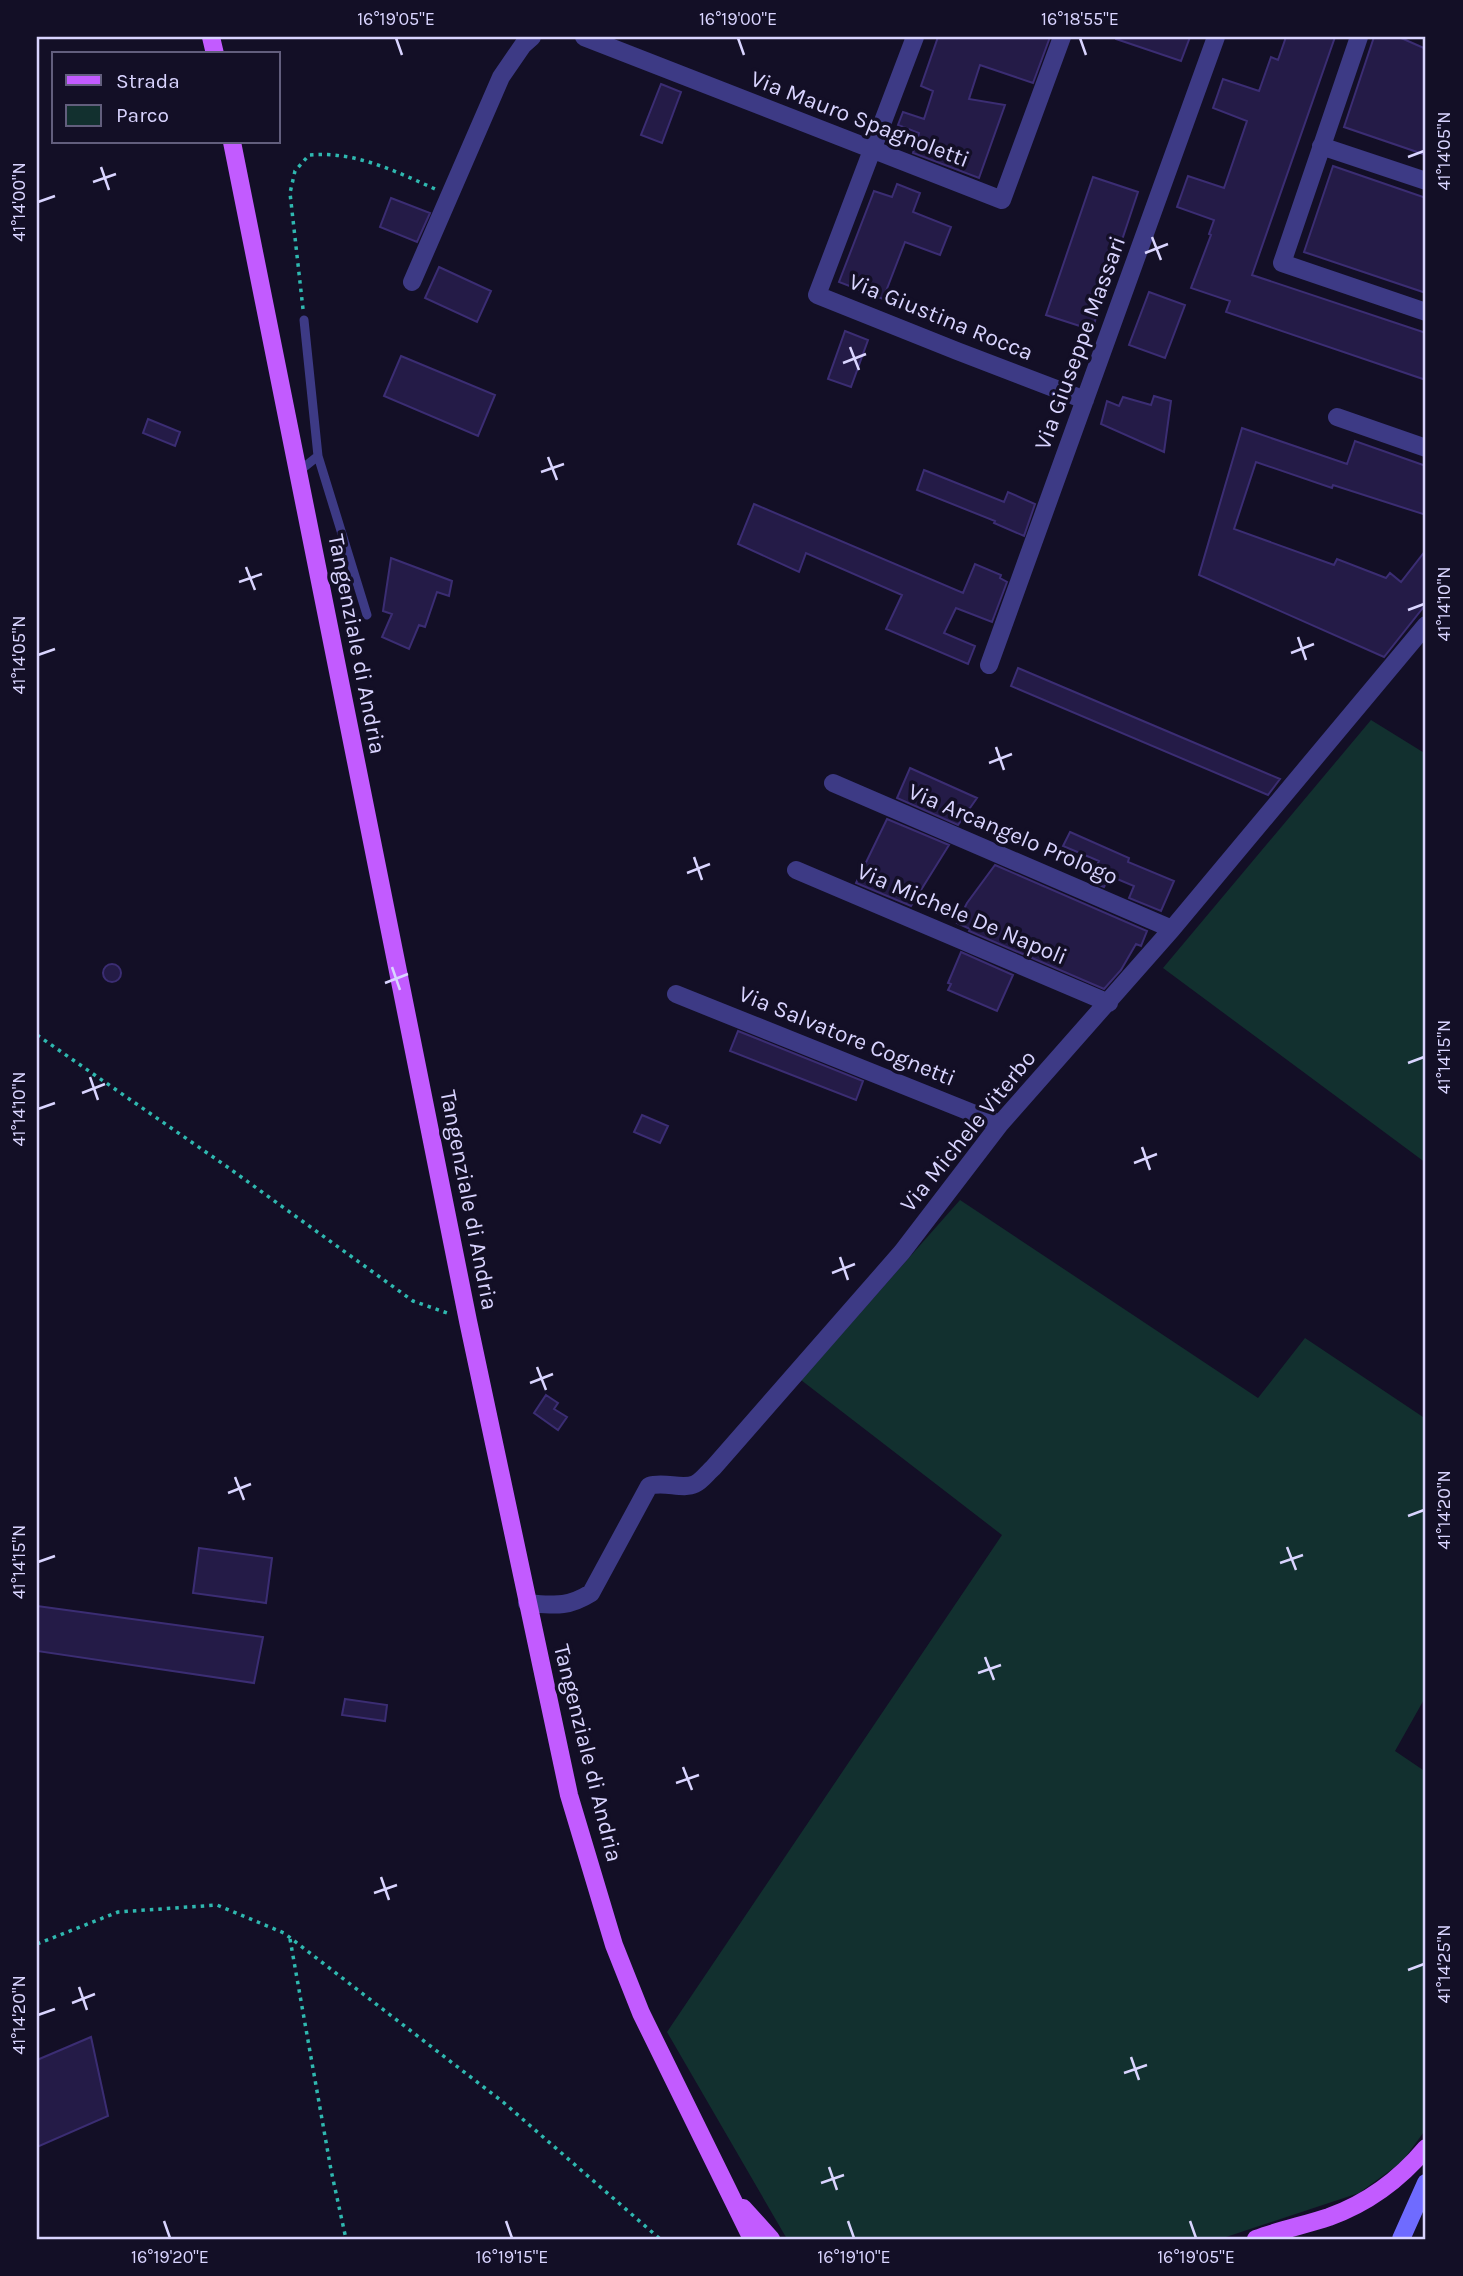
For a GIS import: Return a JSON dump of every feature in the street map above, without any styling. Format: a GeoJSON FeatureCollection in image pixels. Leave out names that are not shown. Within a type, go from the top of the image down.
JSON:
{"type":"FeatureCollection","features":[{"type":"Feature","properties":{"kind":"main road","name":"Tangenziale di Andria"},"geometry":{"type":"LineString","coordinates":[[232,144],[468,1321],[569,1795],[614,1945],[641,2013],[752,2239]]}},
{"type":"Feature","properties":{"kind":"main road"},"geometry":{"type":"LineString","coordinates":[[1256,2239],[1330,2217],[1371,2198],[1388,2186],[1426,2148]]}},
{"type":"Feature","properties":{"kind":"main road"},"geometry":{"type":"LineString","coordinates":[[709,2155],[730,2193],[771,2239]]}},
{"type":"Feature","properties":{"kind":"main road"},"geometry":{"type":"LineString","coordinates":[[1401,2239],[1426,2183]]}},
{"type":"Feature","properties":{"kind":"street"},"geometry":{"type":"LineString","coordinates":[[412,282],[501,77],[523,45],[532,37]]}},
{"type":"Feature","properties":{"kind":"street","name":"Via Mauro Spagnoletti"},"geometry":{"type":"LineString","coordinates":[[584,37],[1002,200],[1062,37]]}},
{"type":"Feature","properties":{"kind":"street"},"geometry":{"type":"LineString","coordinates":[[873,151],[915,37]]}},
{"type":"Feature","properties":{"kind":"street","name":"Via Giuseppe Massari"},"geometry":{"type":"LineString","coordinates":[[989,665],[1216,37]]}},
{"type":"Feature","properties":{"kind":"street"},"geometry":{"type":"LineString","coordinates":[[1359,37],[1282,263],[1426,312]]}},
{"type":"Feature","properties":{"kind":"street"},"geometry":{"type":"LineString","coordinates":[[1321,146],[1426,181]]}},
{"type":"Feature","properties":{"kind":"street","name":"Via Giustina Rocca"},"geometry":{"type":"LineString","coordinates":[[873,151],[817,295],[1085,400]]}},
{"type":"Feature","properties":{"kind":"street"},"geometry":{"type":"LineString","coordinates":[[1337,417],[1426,448]]}},
{"type":"Feature","properties":{"kind":"street","name":"Via Michele Viterbo"},"geometry":{"type":"LineString","coordinates":[[527,1603],[563,1605],[578,1601],[591,1593],[649,1486],[659,1483],[686,1486],[696,1484],[713,1468],[902,1252],[1000,1124],[1109,1003],[1426,625]]}},
{"type":"Feature","properties":{"kind":"street","name":"Via Arcangelo Prologo"},"geometry":{"type":"LineString","coordinates":[[834,783],[1172,929]]}},
{"type":"Feature","properties":{"kind":"street","name":"Via Michele De Napoli"},"geometry":{"type":"LineString","coordinates":[[796,870],[1109,1003]]}},
{"type":"Feature","properties":{"kind":"street","name":"Via Salvatore Cognetti"},"geometry":{"type":"LineString","coordinates":[[676,994],[1000,1124]]}},
{"type":"Feature","properties":{"kind":"lane"},"geometry":{"type":"LineString","coordinates":[[304,320],[318,456],[367,615]]}},
{"type":"Feature","properties":{"kind":"lane"},"geometry":{"type":"LineString","coordinates":[[298,472],[318,456]]}},
{"type":"Feature","properties":{"kind":"path"},"geometry":{"type":"LineString","coordinates":[[304,320],[290,192],[295,171],[309,155],[327,153],[374,162],[450,195]]}},
{"type":"Feature","properties":{"kind":"path"},"geometry":{"type":"LineString","coordinates":[[37,1035],[226,1166],[413,1301],[468,1321]]}},
{"type":"Feature","properties":{"kind":"path"},"geometry":{"type":"LineString","coordinates":[[37,1944],[118,1912],[217,1905],[290,1937],[503,2102],[660,2239]]}},
{"type":"Feature","properties":{"kind":"path"},"geometry":{"type":"LineString","coordinates":[[290,1937],[331,2170],[346,2239]]}},
{"type":"Feature","properties":{"kind":"green space"},"geometry":{"type":"Polygon","coordinates":[[[1371,720],[1426,754],[1426,1163],[1163,968],[1371,720]]]}},
{"type":"Feature","properties":{"kind":"green space"},"geometry":{"type":"Polygon","coordinates":[[[960,1200],[1258,1398],[1305,1338],[1426,1419],[1426,1696],[1395,1751],[1426,1772],[1426,2129],[1402,2162],[1359,2193],[1220,2239],[787,2239],[667,2032],[1002,1535],[801,1380],[960,1200]]]}},
{"type":"Feature","properties":{"kind":"building"},"geometry":{"type":"Polygon","coordinates":[[[938,37],[1050,37],[1033,83],[980,65],[969,99],[1005,105],[979,178],[913,153],[919,133],[898,125],[903,112],[924,119],[933,91],[921,86],[938,37]]]}},
{"type":"Feature","properties":{"kind":"building"},"geometry":{"type":"Polygon","coordinates":[[[1116,37],[1190,37],[1181,61],[1116,37]]]}},
{"type":"Feature","properties":{"kind":"building"},"geometry":{"type":"Polygon","coordinates":[[[1286,37],[1335,37],[1252,275],[1426,333],[1426,380],[1226,312],[1230,301],[1191,288],[1214,220],[1177,207],[1188,176],[1224,188],[1247,121],[1213,108],[1223,79],[1259,91],[1271,57],[1278,60],[1286,37]]]}},
{"type":"Feature","properties":{"kind":"building"},"geometry":{"type":"Polygon","coordinates":[[[1374,37],[1399,37],[1426,49],[1426,155],[1344,127],[1374,37]]]}},
{"type":"Feature","properties":{"kind":"building"},"geometry":{"type":"Polygon","coordinates":[[[661,84],[681,92],[662,143],[641,135],[661,84]]]}},
{"type":"Feature","properties":{"kind":"building"},"geometry":{"type":"Polygon","coordinates":[[[1333,166],[1426,198],[1426,293],[1304,252],[1333,166]]]}},
{"type":"Feature","properties":{"kind":"building"},"geometry":{"type":"Polygon","coordinates":[[[1093,177],[1138,192],[1092,330],[1046,315],[1093,177]]]}},
{"type":"Feature","properties":{"kind":"building"},"geometry":{"type":"Polygon","coordinates":[[[897,184],[920,193],[913,212],[951,227],[940,255],[905,242],[883,299],[839,282],[874,191],[892,197],[897,184]]]}},
{"type":"Feature","properties":{"kind":"building"},"geometry":{"type":"Polygon","coordinates":[[[391,198],[430,213],[417,242],[380,227],[391,198]]]}},
{"type":"Feature","properties":{"kind":"building"},"geometry":{"type":"Polygon","coordinates":[[[439,267],[491,291],[477,322],[425,298],[439,267]]]}},
{"type":"Feature","properties":{"kind":"building"},"geometry":{"type":"Polygon","coordinates":[[[1149,292],[1185,305],[1165,358],[1129,345],[1149,292]]]}},
{"type":"Feature","properties":{"kind":"building"},"geometry":{"type":"Polygon","coordinates":[[[845,331],[868,340],[851,387],[828,379],[845,331]]]}},
{"type":"Feature","properties":{"kind":"building"},"geometry":{"type":"Polygon","coordinates":[[[401,356],[495,395],[478,436],[384,396],[401,356]]]}},
{"type":"Feature","properties":{"kind":"building"},"geometry":{"type":"Polygon","coordinates":[[[1154,396],[1171,401],[1164,452],[1101,424],[1107,401],[1119,406],[1123,397],[1151,405],[1154,396]]]}},
{"type":"Feature","properties":{"kind":"building"},"geometry":{"type":"Polygon","coordinates":[[[148,419],[180,432],[175,446],[143,433],[148,419]]]}},
{"type":"Feature","properties":{"kind":"building"},"geometry":{"type":"Polygon","coordinates":[[[1242,428],[1347,464],[1355,441],[1426,466],[1426,515],[1333,485],[1332,488],[1256,462],[1234,529],[1334,565],[1337,559],[1386,578],[1390,573],[1401,582],[1426,550],[1426,604],[1384,657],[1199,575],[1242,428]]]}},
{"type":"Feature","properties":{"kind":"building"},"geometry":{"type":"Polygon","coordinates":[[[924,470],[1004,502],[1008,492],[1035,504],[1024,536],[994,523],[995,521],[917,490],[924,470]]]}},
{"type":"Feature","properties":{"kind":"building"},"geometry":{"type":"Polygon","coordinates":[[[754,504],[963,593],[975,564],[1001,575],[1000,578],[1007,582],[992,622],[956,608],[944,633],[975,646],[968,664],[886,629],[902,595],[806,553],[799,572],[738,544],[754,504]]]}},
{"type":"Feature","properties":{"kind":"building"},"geometry":{"type":"Polygon","coordinates":[[[391,558],[452,581],[449,596],[437,592],[425,627],[419,625],[409,649],[382,637],[392,614],[383,611],[391,558]]]}},
{"type":"Feature","properties":{"kind":"building"},"geometry":{"type":"Polygon","coordinates":[[[1018,668],[1280,779],[1268,795],[1011,686],[1018,668]]]}},
{"type":"Feature","properties":{"kind":"building"},"geometry":{"type":"Polygon","coordinates":[[[910,768],[977,798],[958,825],[897,798],[910,768]]]}},
{"type":"Feature","properties":{"kind":"building"},"geometry":{"type":"Polygon","coordinates":[[[887,819],[949,845],[911,906],[856,883],[887,819]]]}},
{"type":"Feature","properties":{"kind":"building"},"geometry":{"type":"Polygon","coordinates":[[[1070,832],[1129,858],[1128,862],[1174,881],[1161,911],[1129,898],[1134,886],[1110,876],[1104,887],[1089,881],[1099,861],[1063,846],[1070,832]]]}},
{"type":"Feature","properties":{"kind":"building"},"geometry":{"type":"Polygon","coordinates":[[[995,865],[1147,931],[1141,946],[1136,944],[1121,970],[1104,989],[969,931],[970,929],[957,923],[967,903],[995,865]]]}},
{"type":"Feature","properties":{"kind":"building"},"geometry":{"type":"Polygon","coordinates":[[[961,952],[1013,975],[997,1011],[948,990],[951,984],[948,983],[961,952]]]}},
{"type":"Feature","properties":{"kind":"building"},"geometry":{"type":"Polygon","coordinates":[[[112,964],[118,967],[121,973],[118,979],[112,982],[106,979],[103,973],[106,967],[112,964]]]}},
{"type":"Feature","properties":{"kind":"building"},"geometry":{"type":"Polygon","coordinates":[[[738,1031],[863,1081],[856,1100],[730,1051],[738,1031]]]}},
{"type":"Feature","properties":{"kind":"building"},"geometry":{"type":"Polygon","coordinates":[[[642,1115],[668,1126],[660,1143],[634,1132],[642,1115]]]}},
{"type":"Feature","properties":{"kind":"building"},"geometry":{"type":"Polygon","coordinates":[[[546,1395],[558,1403],[554,1409],[567,1417],[558,1430],[534,1413],[546,1395]]]}},
{"type":"Feature","properties":{"kind":"building"},"geometry":{"type":"Polygon","coordinates":[[[199,1548],[272,1558],[266,1603],[193,1593],[199,1548]]]}},
{"type":"Feature","properties":{"kind":"building"},"geometry":{"type":"Polygon","coordinates":[[[37,1606],[263,1637],[254,1683],[37,1651],[37,1606]]]}},
{"type":"Feature","properties":{"kind":"building"},"geometry":{"type":"Polygon","coordinates":[[[345,1699],[387,1705],[385,1721],[342,1715],[345,1699]]]}},
{"type":"Feature","properties":{"kind":"building"},"geometry":{"type":"Polygon","coordinates":[[[91,2037],[108,2116],[37,2147],[37,2060],[91,2037]]]}}]}
